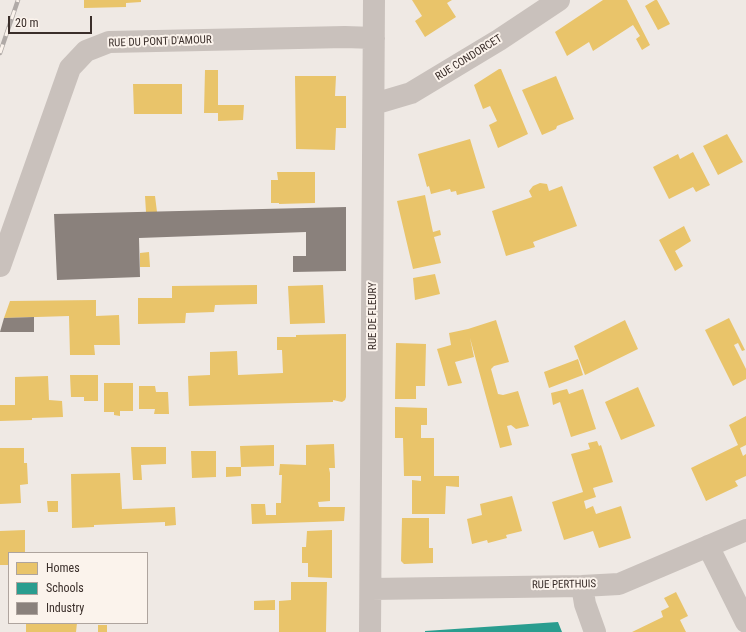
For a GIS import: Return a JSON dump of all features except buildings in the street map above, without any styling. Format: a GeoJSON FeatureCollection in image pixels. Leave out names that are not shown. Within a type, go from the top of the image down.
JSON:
{"type":"FeatureCollection","features":[{"type":"Feature","properties":{"kind":"street","name":"RUE DE FLEURY"},"geometry":{"type":"LineString","coordinates":[[370,632],[374,0]]}},
{"type":"Feature","properties":{"kind":"street","name":"RUE CONDORCET"},"geometry":{"type":"LineString","coordinates":[[374,104],[411,93],[499,40],[559,0]]}},
{"type":"Feature","properties":{"kind":"street","name":"RUE DU PONT D'AMOUR"},"geometry":{"type":"LineString","coordinates":[[0,266],[70,68],[86,51],[109,42],[345,37],[374,38]]}},
{"type":"Feature","properties":{"kind":"street","name":"RUE PERTHUIS"},"geometry":{"type":"LineString","coordinates":[[371,589],[582,586],[619,584],[746,530]]}},
{"type":"Feature","properties":{"kind":"street"},"geometry":{"type":"LineString","coordinates":[[708,546],[746,622]]}},
{"type":"Feature","properties":{"kind":"street"},"geometry":{"type":"LineString","coordinates":[[582,586],[585,604],[595,632]]}},
{"type":"Feature","properties":{"kind":"railway"},"geometry":{"type":"LineString","coordinates":[[0,53],[18,0]]}}]}
